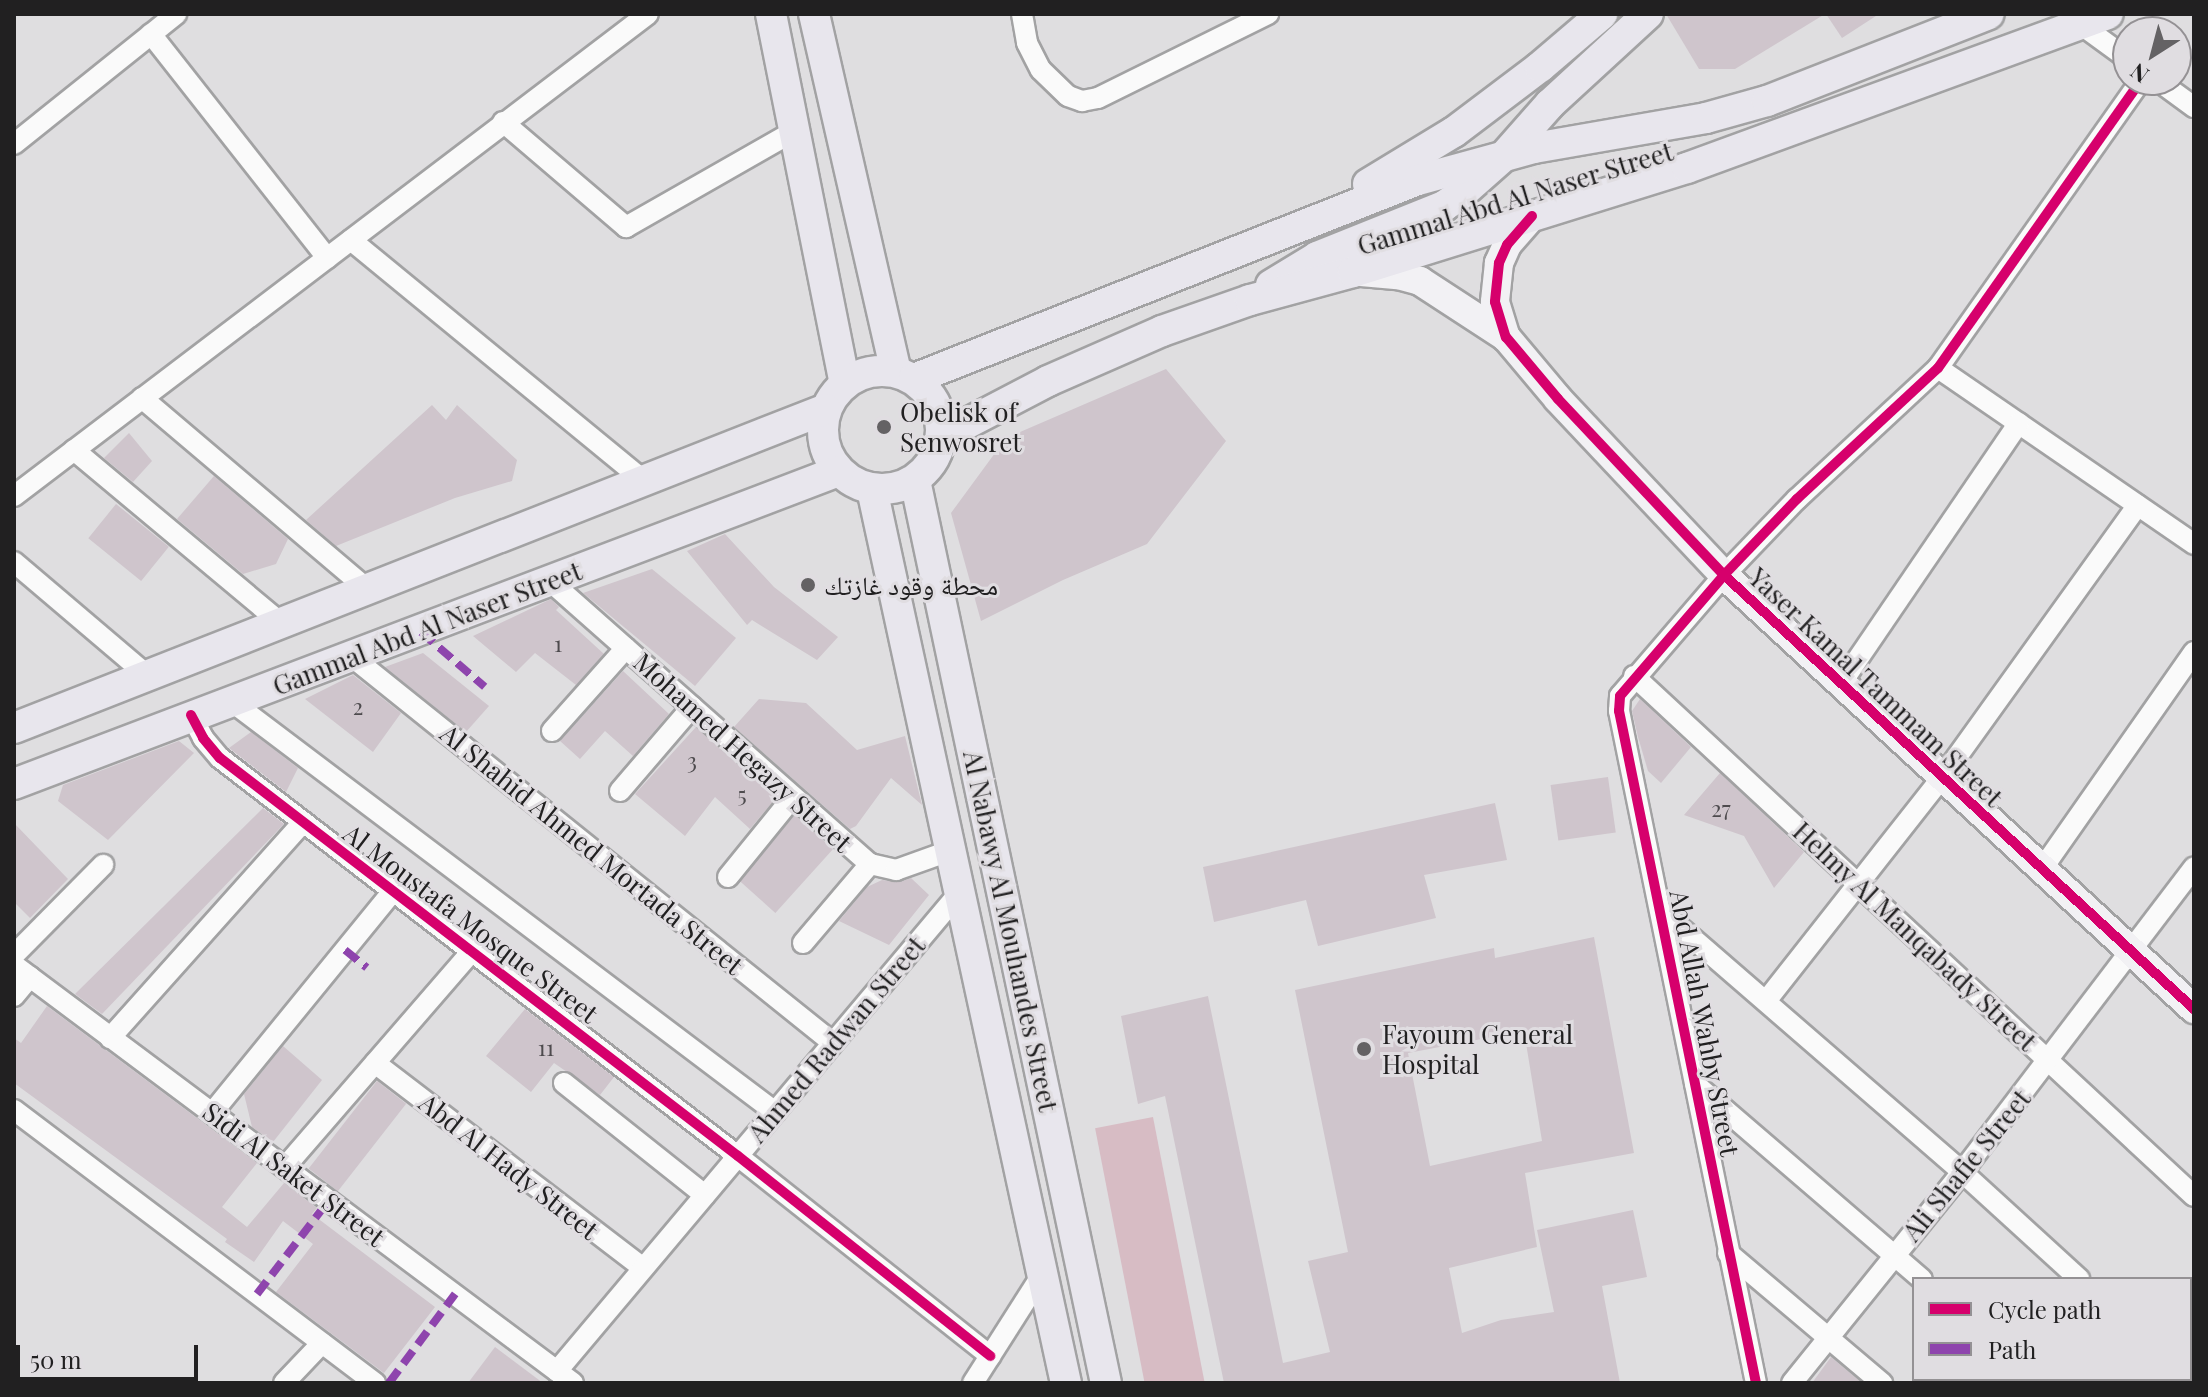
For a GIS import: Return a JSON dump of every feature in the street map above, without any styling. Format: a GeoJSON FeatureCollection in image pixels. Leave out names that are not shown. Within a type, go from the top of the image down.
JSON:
{"type":"FeatureCollection","features":[{"type":"Feature","properties":{"kind":"main road"},"geometry":{"type":"LineString","coordinates":[[771,14],[845,383]]}},
{"type":"Feature","properties":{"kind":"main road"},"geometry":{"type":"LineString","coordinates":[[814,14],[905,375],[936,404],[941,437],[933,461],[915,480],[902,486],[872,489],[854,483],[839,471],[823,442],[826,409],[845,383],[860,374],[905,375]]}},
{"type":"Feature","properties":{"kind":"main road"},"geometry":{"type":"LineString","coordinates":[[1285,233],[1454,132],[1540,67],[1602,14]]}},
{"type":"Feature","properties":{"kind":"main road"},"geometry":{"type":"LineString","coordinates":[[1250,300],[1317,257],[1444,206],[1505,155],[1550,104],[1648,14]]}},
{"type":"Feature","properties":{"kind":"main road","name":"Gammal Abd Al Naser Street"},"geometry":{"type":"LineString","coordinates":[[905,375],[1144,289],[1418,180],[1505,155],[1706,118],[1767,101],[1989,14]]}},
{"type":"Feature","properties":{"kind":"main road","name":"Gammal Abd Al Naser Street"},"geometry":{"type":"LineString","coordinates":[[941,437],[1048,381],[1162,331],[1250,300],[1353,272],[1687,168],[2094,19]]}},
{"type":"Feature","properties":{"kind":"main road"},"geometry":{"type":"LineString","coordinates":[[1144,289],[1140,302],[1142,315],[1162,331]]}},
{"type":"Feature","properties":{"kind":"main road"},"geometry":{"type":"LineString","coordinates":[[14,728],[826,409]]}},
{"type":"Feature","properties":{"kind":"main road","name":"Gammal Abd Al Naser Street"},"geometry":{"type":"LineString","coordinates":[[14,784],[839,471]]}},
{"type":"Feature","properties":{"kind":"main road","name":"Al Nabawy Al Mouhandes Street"},"geometry":{"type":"LineString","coordinates":[[915,480],[1106,1383]]}},
{"type":"Feature","properties":{"kind":"main road","name":"Al Nabawy Al Mouhandes Street"},"geometry":{"type":"LineString","coordinates":[[872,489],[1066,1383]]}},
{"type":"Feature","properties":{"kind":"main road"},"geometry":{"type":"LineString","coordinates":[[984,995],[1024,992]]}},
{"type":"Feature","properties":{"kind":"street"},"geometry":{"type":"LineString","coordinates":[[14,144],[176,14]]}},
{"type":"Feature","properties":{"kind":"street"},"geometry":{"type":"LineString","coordinates":[[14,496],[648,14]]}},
{"type":"Feature","properties":{"kind":"street"},"geometry":{"type":"LineString","coordinates":[[1022,14],[1027,43],[1041,70],[1068,96],[1082,101],[1098,98],[1268,14]]}},
{"type":"Feature","properties":{"kind":"street"},"geometry":{"type":"LineString","coordinates":[[2094,19],[2112,40]]}},
{"type":"Feature","properties":{"kind":"street"},"geometry":{"type":"LineString","coordinates":[[151,34],[327,258]]}},
{"type":"Feature","properties":{"kind":"street","name":"Abd Allah Wahby Street"},"geometry":{"type":"LineString","coordinates":[[1756,1383],[1619,711],[1620,696],[1634,676],[1724,575],[1797,499],[1938,368],[2130,96]]}},
{"type":"Feature","properties":{"kind":"street"},"geometry":{"type":"LineString","coordinates":[[503,122],[626,227],[796,130]]}},
{"type":"Feature","properties":{"kind":"street","name":"Yaser Kamal Tammam Street"},"geometry":{"type":"LineString","coordinates":[[1506,337],[1495,302],[1497,273],[1507,245],[1532,216]]}},
{"type":"Feature","properties":{"kind":"street"},"geometry":{"type":"LineString","coordinates":[[351,240],[644,481]]}},
{"type":"Feature","properties":{"kind":"street","name":"Yaser Kamal Tammam Street"},"geometry":{"type":"LineString","coordinates":[[1353,272],[1387,273],[1420,281],[1506,337],[1612,459],[1724,575],[1941,779],[2194,1009]]}},
{"type":"Feature","properties":{"kind":"street"},"geometry":{"type":"LineString","coordinates":[[1938,368],[2194,544]]}},
{"type":"Feature","properties":{"kind":"street"},"geometry":{"type":"LineString","coordinates":[[142,398],[367,589]]}},
{"type":"Feature","properties":{"kind":"street"},"geometry":{"type":"LineString","coordinates":[[1840,685],[2019,423]]}},
{"type":"Feature","properties":{"kind":"street"},"geometry":{"type":"LineString","coordinates":[[74,450],[281,623]]}},
{"type":"Feature","properties":{"kind":"street"},"geometry":{"type":"LineString","coordinates":[[1766,1001],[1941,779],[2138,505]]}},
{"type":"Feature","properties":{"kind":"street"},"geometry":{"type":"LineString","coordinates":[[14,562],[147,675]]}},
{"type":"Feature","properties":{"kind":"street","name":"Mohamed Hegazy Street"},"geometry":{"type":"LineString","coordinates":[[551,582],[870,864],[896,870],[952,850]]}},
{"type":"Feature","properties":{"kind":"street"},"geometry":{"type":"LineString","coordinates":[[552,731],[626,648]]}},
{"type":"Feature","properties":{"kind":"street"},"geometry":{"type":"LineString","coordinates":[[2042,869],[2194,652]]}},
{"type":"Feature","properties":{"kind":"street","name":"Al Shahid Ahmed Mortada Street"},"geometry":{"type":"LineString","coordinates":[[351,656],[833,1043]]}},
{"type":"Feature","properties":{"kind":"street","name":"Helmy Al Manqabady Street"},"geometry":{"type":"LineString","coordinates":[[1634,676],[2194,1196]]}},
{"type":"Feature","properties":{"kind":"street"},"geometry":{"type":"LineString","coordinates":[[231,701],[775,1112]]}},
{"type":"Feature","properties":{"kind":"street"},"geometry":{"type":"LineString","coordinates":[[620,791],[692,707]]}},
{"type":"Feature","properties":{"kind":"street","name":"Al Moustafa Mosque Street"},"geometry":{"type":"LineString","coordinates":[[191,715],[220,758],[738,1156],[990,1356]]}},
{"type":"Feature","properties":{"kind":"street"},"geometry":{"type":"LineString","coordinates":[[728,877],[793,797]]}},
{"type":"Feature","properties":{"kind":"street"},"geometry":{"type":"LineString","coordinates":[[110,1038],[303,822]]}},
{"type":"Feature","properties":{"kind":"street"},"geometry":{"type":"LineString","coordinates":[[803,943],[870,864]]}},
{"type":"Feature","properties":{"kind":"street"},"geometry":{"type":"LineString","coordinates":[[14,955],[103,865]]}},
{"type":"Feature","properties":{"kind":"street","name":"Ali Shafie Street"},"geometry":{"type":"LineString","coordinates":[[1792,1383],[1962,1172],[2194,867]]}},
{"type":"Feature","properties":{"kind":"street"},"geometry":{"type":"LineString","coordinates":[[212,1113],[393,891]]}},
{"type":"Feature","properties":{"kind":"street","name":"Ahmed Radwan Street"},"geometry":{"type":"LineString","coordinates":[[565,1377],[643,1268],[960,892]]}},
{"type":"Feature","properties":{"kind":"street"},"geometry":{"type":"LineString","coordinates":[[1661,911],[1962,1172],[2077,1277]]}},
{"type":"Feature","properties":{"kind":"street"},"geometry":{"type":"LineString","coordinates":[[285,1167],[472,951]]}},
{"type":"Feature","properties":{"kind":"street"},"geometry":{"type":"LineString","coordinates":[[14,996],[22,971]]}},
{"type":"Feature","properties":{"kind":"street","name":"Sidi Al Saket Street"},"geometry":{"type":"LineString","coordinates":[[22,971],[565,1377]]}},
{"type":"Feature","properties":{"kind":"street","name":"Abd Al Hady Street"},"geometry":{"type":"LineString","coordinates":[[375,1063],[643,1268]]}},
{"type":"Feature","properties":{"kind":"street"},"geometry":{"type":"LineString","coordinates":[[564,1083],[705,1195]]}},
{"type":"Feature","properties":{"kind":"street"},"geometry":{"type":"LineString","coordinates":[[1695,1084],[1920,1277]]}},
{"type":"Feature","properties":{"kind":"street"},"geometry":{"type":"LineString","coordinates":[[14,1110],[375,1383]]}},
{"type":"Feature","properties":{"kind":"street"},"geometry":{"type":"LineString","coordinates":[[1728,1253],[1882,1383]]}},
{"type":"Feature","properties":{"kind":"street"},"geometry":{"type":"LineString","coordinates":[[973,1383],[1043,1273]]}},
{"type":"Feature","properties":{"kind":"street"},"geometry":{"type":"LineString","coordinates":[[284,1383],[322,1343]]}},
{"type":"Feature","properties":{"kind":"shaded area"},"geometry":{"type":"Polygon","coordinates":[[[1153,1117],[1205,1383],[1145,1383],[1095,1128],[1153,1117]]]}},
{"type":"Feature","properties":{"kind":"building"},"geometry":{"type":"Polygon","coordinates":[[[1666,14],[1825,14],[1735,69],[1699,69],[1666,14]]]}},
{"type":"Feature","properties":{"kind":"building"},"geometry":{"type":"Polygon","coordinates":[[[1826,14],[1879,14],[1842,38],[1826,14]]]}},
{"type":"Feature","properties":{"kind":"building"},"geometry":{"type":"Polygon","coordinates":[[[1166,369],[1226,441],[1147,544],[1063,580],[981,621],[951,513],[1006,438],[1166,369]]]}},
{"type":"Feature","properties":{"kind":"building"},"geometry":{"type":"Polygon","coordinates":[[[432,405],[446,420],[457,405],[517,460],[512,481],[455,498],[336,546],[306,520],[432,405]]]}},
{"type":"Feature","properties":{"kind":"building"},"geometry":{"type":"Polygon","coordinates":[[[129,433],[152,461],[133,482],[104,458],[129,433]]]}},
{"type":"Feature","properties":{"kind":"building"},"geometry":{"type":"Polygon","coordinates":[[[214,476],[288,539],[276,564],[243,574],[177,519],[214,476]]]}},
{"type":"Feature","properties":{"kind":"building"},"geometry":{"type":"Polygon","coordinates":[[[116,504],[169,547],[141,581],[88,538],[116,504]]]}},
{"type":"Feature","properties":{"kind":"building"},"geometry":{"type":"Polygon","coordinates":[[[725,534],[774,587],[838,637],[817,660],[752,620],[747,625],[687,551],[725,534]]]}},
{"type":"Feature","properties":{"kind":"building"},"geometry":{"type":"Polygon","coordinates":[[[652,569],[736,638],[695,686],[583,593],[652,569]]]}},
{"type":"Feature","properties":{"kind":"building"},"geometry":{"type":"Polygon","coordinates":[[[551,599],[559,607],[556,610],[604,654],[576,685],[535,653],[516,672],[473,636],[551,599]]]}},
{"type":"Feature","properties":{"kind":"building"},"geometry":{"type":"Polygon","coordinates":[[[423,653],[489,706],[466,732],[385,667],[423,653]]]}},
{"type":"Feature","properties":{"kind":"building"},"geometry":{"type":"Polygon","coordinates":[[[623,671],[669,714],[633,756],[605,731],[580,759],[560,741],[623,671]]]}},
{"type":"Feature","properties":{"kind":"building"},"geometry":{"type":"Polygon","coordinates":[[[353,675],[401,713],[373,752],[305,699],[353,675]]]}},
{"type":"Feature","properties":{"kind":"building"},"geometry":{"type":"Polygon","coordinates":[[[759,699],[806,703],[857,750],[905,736],[922,805],[891,778],[856,826],[850,829],[734,727],[759,699]]]}},
{"type":"Feature","properties":{"kind":"building"},"geometry":{"type":"Polygon","coordinates":[[[1640,699],[1691,747],[1661,783],[1648,771],[1638,737],[1632,711],[1640,699]]]}},
{"type":"Feature","properties":{"kind":"building"},"geometry":{"type":"Polygon","coordinates":[[[696,727],[776,798],[750,829],[715,797],[685,836],[635,794],[696,727]]]}},
{"type":"Feature","properties":{"kind":"building"},"geometry":{"type":"Polygon","coordinates":[[[251,732],[298,768],[286,792],[229,748],[251,732]]]}},
{"type":"Feature","properties":{"kind":"building"},"geometry":{"type":"Polygon","coordinates":[[[179,741],[194,753],[108,840],[58,801],[63,785],[179,741]]]}},
{"type":"Feature","properties":{"kind":"building"},"geometry":{"type":"Polygon","coordinates":[[[1720,773],[1804,852],[1774,888],[1744,836],[1684,815],[1720,773]]]}},
{"type":"Feature","properties":{"kind":"building"},"geometry":{"type":"Polygon","coordinates":[[[1608,777],[1616,832],[1558,841],[1551,785],[1608,777]]]}},
{"type":"Feature","properties":{"kind":"building"},"geometry":{"type":"Polygon","coordinates":[[[1495,803],[1507,860],[1424,875],[1436,918],[1318,946],[1306,900],[1214,922],[1203,867],[1495,803]]]}},
{"type":"Feature","properties":{"kind":"building"},"geometry":{"type":"Polygon","coordinates":[[[263,808],[284,824],[102,1014],[75,994],[263,808]]]}},
{"type":"Feature","properties":{"kind":"building"},"geometry":{"type":"Polygon","coordinates":[[[795,815],[833,849],[775,913],[737,879],[795,815]]]}},
{"type":"Feature","properties":{"kind":"building"},"geometry":{"type":"Polygon","coordinates":[[[14,823],[68,879],[30,918],[14,902],[14,823]]]}},
{"type":"Feature","properties":{"kind":"building"},"geometry":{"type":"Polygon","coordinates":[[[911,878],[929,895],[889,945],[839,921],[867,887],[882,880],[900,882],[911,878]]]}},
{"type":"Feature","properties":{"kind":"building"},"geometry":{"type":"Polygon","coordinates":[[[1594,937],[1634,1153],[1525,1173],[1537,1247],[1449,1268],[1462,1333],[1501,1320],[1554,1312],[1537,1230],[1633,1210],[1647,1277],[1602,1286],[1620,1383],[1224,1383],[1165,1096],[1138,1104],[1121,1016],[1208,996],[1283,1363],[1330,1352],[1308,1261],[1348,1252],[1295,990],[1494,948],[1495,958],[1594,937]],[[1524,1031],[1408,1053],[1430,1166],[1542,1141],[1524,1031]]]}},
{"type":"Feature","properties":{"kind":"building"},"geometry":{"type":"Polygon","coordinates":[[[47,1006],[257,1163],[222,1207],[247,1227],[284,1183],[317,1208],[312,1214],[435,1307],[384,1373],[276,1292],[313,1244],[283,1221],[254,1262],[14,1083],[14,1038],[21,1043],[47,1006]]]}},
{"type":"Feature","properties":{"kind":"building"},"geometry":{"type":"Polygon","coordinates":[[[525,1009],[614,1077],[600,1095],[554,1063],[531,1092],[486,1056],[525,1009]]]}},
{"type":"Feature","properties":{"kind":"building"},"geometry":{"type":"Polygon","coordinates":[[[283,1046],[322,1080],[273,1142],[252,1127],[244,1094],[283,1046]]]}},
{"type":"Feature","properties":{"kind":"building"},"geometry":{"type":"Polygon","coordinates":[[[377,1081],[406,1104],[338,1191],[309,1168],[377,1081]]]}},
{"type":"Feature","properties":{"kind":"building"},"geometry":{"type":"Polygon","coordinates":[[[495,1347],[543,1383],[468,1383],[495,1347]]]}},
{"type":"Feature","properties":{"kind":"building"},"geometry":{"type":"Polygon","coordinates":[[[1831,1357],[1862,1383],[1812,1383],[1831,1357]]]}},
{"type":"Feature","properties":{"kind":"marked path"},"geometry":{"type":"LineString","coordinates":[[421,632],[485,687]]}},
{"type":"Feature","properties":{"kind":"marked path"},"geometry":{"type":"LineString","coordinates":[[345,950],[367,968]]}},
{"type":"Feature","properties":{"kind":"marked path"},"geometry":{"type":"LineString","coordinates":[[257,1294],[329,1200]]}},
{"type":"Feature","properties":{"kind":"marked path"},"geometry":{"type":"LineString","coordinates":[[389,1383],[455,1294]]}},
{"type":"Feature","properties":{"kind":"cycle path"},"geometry":{"type":"LineString","coordinates":[[1756,1383],[1619,711],[1620,696],[1724,575],[1797,499],[1938,368],[2130,96]]}},
{"type":"Feature","properties":{"kind":"cycle path"},"geometry":{"type":"LineString","coordinates":[[1532,216],[1507,245],[1499,263],[1495,302],[1506,337],[1558,399],[1724,575],[2194,1009]]}},
{"type":"Feature","properties":{"kind":"cycle path"},"geometry":{"type":"LineString","coordinates":[[191,715],[203,738],[220,758],[738,1156],[990,1356]]}},
{"type":"Feature","properties":{"kind":"place","name":"Obelisk of Senwosret"},"geometry":{"type":"Point","coordinates":[884,427]}},
{"type":"Feature","properties":{"kind":"place","name":"محطة وقود غازتك"},"geometry":{"type":"Point","coordinates":[808,585]}},
{"type":"Feature","properties":{"kind":"place","name":"Fayoum General Hospital"},"geometry":{"type":"Point","coordinates":[1364,1049]}}]}
